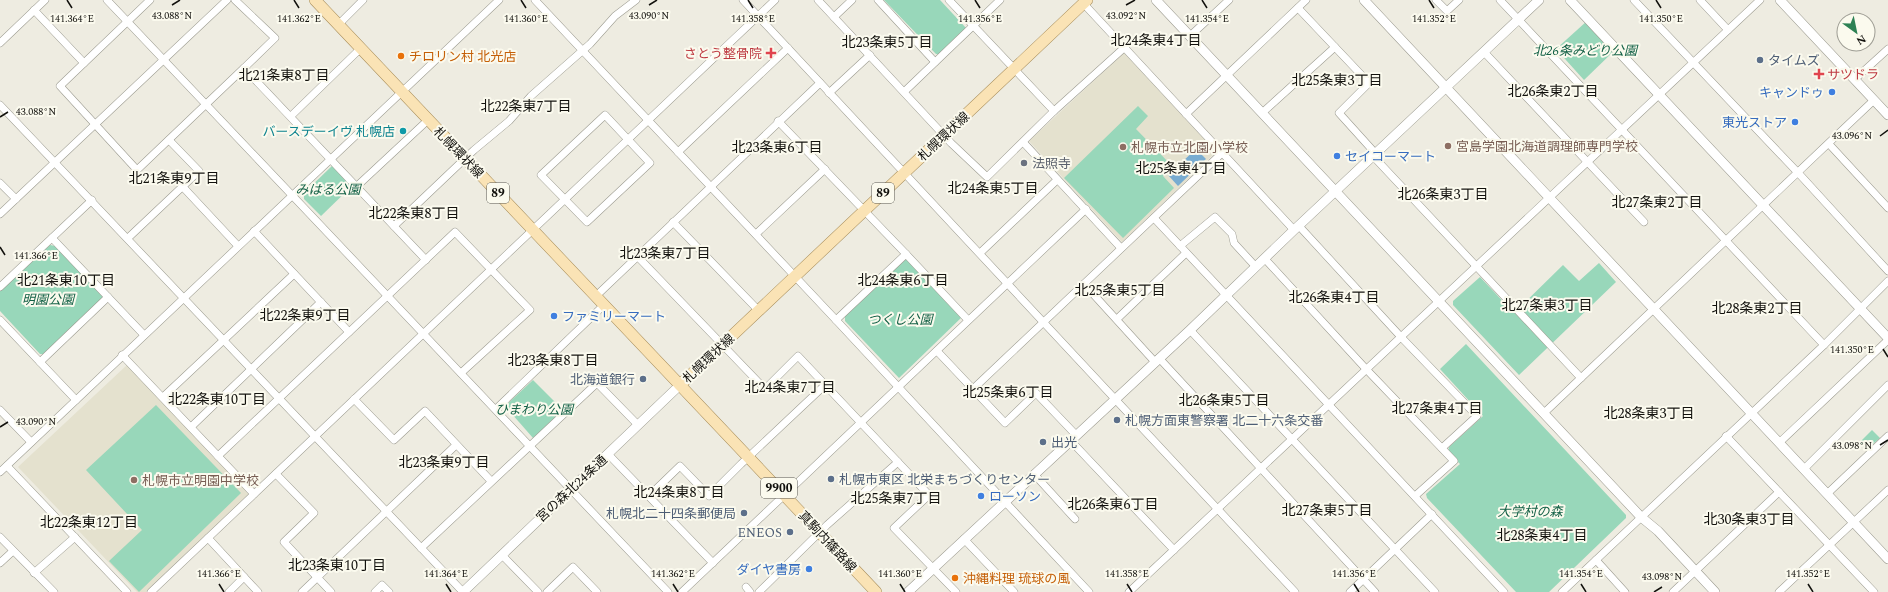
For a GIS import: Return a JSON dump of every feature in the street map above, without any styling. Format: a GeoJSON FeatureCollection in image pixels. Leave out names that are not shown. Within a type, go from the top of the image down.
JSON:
{"type":"FeatureCollection","features":[{"type":"Feature","properties":{"kind":"main road","name":"札幌環状線"},"geometry":{"type":"LineString","coordinates":[[315,0],[680,385],[1085,2]]}},
{"type":"Feature","properties":{"kind":"main road","name":"真駒内篠路線"},"geometry":{"type":"LineString","coordinates":[[680,385],[876,592]]}},
{"type":"Feature","properties":{"kind":"street"},"geometry":{"type":"LineString","coordinates":[[0,42],[44,0]]}},
{"type":"Feature","properties":{"kind":"street"},"geometry":{"type":"LineString","coordinates":[[107,0],[668,592]]}},
{"type":"Feature","properties":{"kind":"street"},"geometry":{"type":"LineString","coordinates":[[150,0],[60,86],[137,170],[275,38],[235,0]]}},
{"type":"Feature","properties":{"kind":"street"},"geometry":{"type":"LineString","coordinates":[[0,214],[227,0]]}},
{"type":"Feature","properties":{"kind":"street"},"geometry":{"type":"LineString","coordinates":[[338,25],[363,0]]}},
{"type":"Feature","properties":{"kind":"street"},"geometry":{"type":"LineString","coordinates":[[0,472],[254,230],[499,0]]}},
{"type":"Feature","properties":{"kind":"street"},"geometry":{"type":"LineString","coordinates":[[535,0],[756,234],[1089,592]]}},
{"type":"Feature","properties":{"kind":"street"},"geometry":{"type":"LineString","coordinates":[[394,226],[466,158],[509,121],[550,78],[582,51],[615,16],[636,0]]}},
{"type":"Feature","properties":{"kind":"street"},"geometry":{"type":"LineString","coordinates":[[743,0],[1295,592]]}},
{"type":"Feature","properties":{"kind":"street"},"geometry":{"type":"LineString","coordinates":[[151,592],[776,0]]}},
{"type":"Feature","properties":{"kind":"street"},"geometry":{"type":"LineString","coordinates":[[818,0],[905,91],[944,135],[987,177],[1024,143],[1054,111],[1125,47]]}},
{"type":"Feature","properties":{"kind":"street"},"geometry":{"type":"LineString","coordinates":[[834,17],[852,0]]}},
{"type":"Feature","properties":{"kind":"street"},"geometry":{"type":"LineString","coordinates":[[878,0],[935,62]]}},
{"type":"Feature","properties":{"kind":"street"},"geometry":{"type":"LineString","coordinates":[[949,0],[1054,111]]}},
{"type":"Feature","properties":{"kind":"street"},"geometry":{"type":"LineString","coordinates":[[905,91],[1000,0]]}},
{"type":"Feature","properties":{"kind":"street"},"geometry":{"type":"LineString","coordinates":[[1190,36],[1229,0]]}},
{"type":"Feature","properties":{"kind":"street"},"geometry":{"type":"LineString","coordinates":[[1186,114],[1306,0]]}},
{"type":"Feature","properties":{"kind":"street"},"geometry":{"type":"LineString","coordinates":[[1364,0],[1805,468],[1854,522],[1887,555]]}},
{"type":"Feature","properties":{"kind":"street"},"geometry":{"type":"LineString","coordinates":[[1436,0],[1447,11],[1459,0]]}},
{"type":"Feature","properties":{"kind":"street"},"geometry":{"type":"LineString","coordinates":[[1500,0],[1824,345]]}},
{"type":"Feature","properties":{"kind":"street"},"geometry":{"type":"LineString","coordinates":[[908,592],[933,567],[1190,330],[1296,228],[1539,0]]}},
{"type":"Feature","properties":{"kind":"street"},"geometry":{"type":"LineString","coordinates":[[1570,0],[1888,339],[1780,442]]}},
{"type":"Feature","properties":{"kind":"street"},"geometry":{"type":"LineString","coordinates":[[1634,0],[1798,173],[1888,271]]}},
{"type":"Feature","properties":{"kind":"street"},"geometry":{"type":"LineString","coordinates":[[1700,0],[1728,30]]}},
{"type":"Feature","properties":{"kind":"street"},"geometry":{"type":"LineString","coordinates":[[1129,592],[1760,0]]}},
{"type":"Feature","properties":{"kind":"street"},"geometry":{"type":"LineString","coordinates":[[1780,0],[1888,116]]}},
{"type":"Feature","properties":{"kind":"street"},"geometry":{"type":"LineString","coordinates":[[1085,2],[1222,152],[1478,416],[1442,448]]}},
{"type":"Feature","properties":{"kind":"street"},"geometry":{"type":"LineString","coordinates":[[1161,2],[1190,36],[1439,302],[1641,517],[1658,532],[1715,592]]}},
{"type":"Feature","properties":{"kind":"street"},"geometry":{"type":"LineString","coordinates":[[1298,8],[1369,83],[1339,113],[1476,266],[1581,378]]}},
{"type":"Feature","properties":{"kind":"street"},"geometry":{"type":"LineString","coordinates":[[34,10],[84,63]]}},
{"type":"Feature","properties":{"kind":"street"},"geometry":{"type":"LineString","coordinates":[[1262,113],[1335,47]]}},
{"type":"Feature","properties":{"kind":"street"},"geometry":{"type":"LineString","coordinates":[[291,116],[360,48]]}},
{"type":"Feature","properties":{"kind":"street"},"geometry":{"type":"LineString","coordinates":[[678,152],[788,48]]}},
{"type":"Feature","properties":{"kind":"street"},"geometry":{"type":"LineString","coordinates":[[1855,79],[1888,49]]}},
{"type":"Feature","properties":{"kind":"street"},"geometry":{"type":"LineString","coordinates":[[1484,52],[1644,222]]}},
{"type":"Feature","properties":{"kind":"street"},"geometry":{"type":"LineString","coordinates":[[829,93],[870,55]]}},
{"type":"Feature","properties":{"kind":"street"},"geometry":{"type":"LineString","coordinates":[[244,68],[426,260]]}},
{"type":"Feature","properties":{"kind":"street"},"geometry":{"type":"LineString","coordinates":[[596,296],[778,121],[820,83]]}},
{"type":"Feature","properties":{"kind":"street"},"geometry":{"type":"LineString","coordinates":[[1544,413],[1763,205],[1830,144],[1874,100]]}},
{"type":"Feature","properties":{"kind":"street"},"geometry":{"type":"LineString","coordinates":[[0,105],[92,200],[463,592]]}},
{"type":"Feature","properties":{"kind":"street"},"geometry":{"type":"LineString","coordinates":[[605,115],[650,163],[587,222],[566,200],[541,174],[605,115]]}},
{"type":"Feature","properties":{"kind":"street"},"geometry":{"type":"LineString","coordinates":[[356,187],[428,120]]}},
{"type":"Feature","properties":{"kind":"street"},"geometry":{"type":"LineString","coordinates":[[778,121],[968,320]]}},
{"type":"Feature","properties":{"kind":"street"},"geometry":{"type":"LineString","coordinates":[[128,238],[198,171],[169,140]]}},
{"type":"Feature","properties":{"kind":"street"},"geometry":{"type":"LineString","coordinates":[[1024,143],[1121,248]]}},
{"type":"Feature","properties":{"kind":"street"},"geometry":{"type":"LineString","coordinates":[[1830,144],[1888,208]]}},
{"type":"Feature","properties":{"kind":"street"},"geometry":{"type":"LineString","coordinates":[[974,389],[1043,321],[1154,218],[1222,152]]}},
{"type":"Feature","properties":{"kind":"street"},"geometry":{"type":"LineString","coordinates":[[756,234],[825,169]]}},
{"type":"Feature","properties":{"kind":"street"},"geometry":{"type":"LineString","coordinates":[[980,253],[1057,180]]}},
{"type":"Feature","properties":{"kind":"street"},"geometry":{"type":"LineString","coordinates":[[0,182],[16,199]]}},
{"type":"Feature","properties":{"kind":"street"},"geometry":{"type":"LineString","coordinates":[[182,186],[238,246]]}},
{"type":"Feature","properties":{"kind":"street"},"geometry":{"type":"LineString","coordinates":[[0,287],[92,200]]}},
{"type":"Feature","properties":{"kind":"street"},"geometry":{"type":"LineString","coordinates":[[682,592],[1086,209]]}},
{"type":"Feature","properties":{"kind":"street"},"geometry":{"type":"LineString","coordinates":[[1180,246],[1215,217],[1232,234],[1234,243],[1256,267]]}},
{"type":"Feature","properties":{"kind":"street"},"geometry":{"type":"LineString","coordinates":[[1154,218],[1504,592]]}},
{"type":"Feature","properties":{"kind":"street"},"geometry":{"type":"LineString","coordinates":[[674,222],[759,311]]}},
{"type":"Feature","properties":{"kind":"street"},"geometry":{"type":"LineString","coordinates":[[254,230],[349,332]]}},
{"type":"Feature","properties":{"kind":"street"},"geometry":{"type":"LineString","coordinates":[[218,456],[455,232],[530,310],[461,373]]}},
{"type":"Feature","properties":{"kind":"street"},"geometry":{"type":"LineString","coordinates":[[52,238],[144,335]]}},
{"type":"Feature","properties":{"kind":"street"},"geometry":{"type":"LineString","coordinates":[[1117,319],[1186,252]]}},
{"type":"Feature","properties":{"kind":"street"},"geometry":{"type":"LineString","coordinates":[[836,320],[906,254]]}},
{"type":"Feature","properties":{"kind":"street"},"geometry":{"type":"LineString","coordinates":[[638,257],[765,389],[798,356],[929,495],[894,528],[956,592]]}},
{"type":"Feature","properties":{"kind":"street"},"geometry":{"type":"LineString","coordinates":[[1265,259],[1366,370],[1454,461],[1415,496]]}},
{"type":"Feature","properties":{"kind":"street"},"geometry":{"type":"LineString","coordinates":[[163,397],[294,274]]}},
{"type":"Feature","properties":{"kind":"street"},"geometry":{"type":"LineString","coordinates":[[1562,592],[1824,345],[1859,308],[1888,281]]}},
{"type":"Feature","properties":{"kind":"street"},"geometry":{"type":"LineString","coordinates":[[1084,284],[1376,592]]}},
{"type":"Feature","properties":{"kind":"street"},"geometry":{"type":"LineString","coordinates":[[40,362],[108,297]]}},
{"type":"Feature","properties":{"kind":"street"},"geometry":{"type":"LineString","coordinates":[[190,426],[321,302]]}},
{"type":"Feature","properties":{"kind":"street"},"geometry":{"type":"LineString","coordinates":[[496,409],[604,305]]}},
{"type":"Feature","properties":{"kind":"street"},"geometry":{"type":"LineString","coordinates":[[0,320],[76,400]]}},
{"type":"Feature","properties":{"kind":"street"},"geometry":{"type":"LineString","coordinates":[[1190,330],[1291,440],[1435,592]]}},
{"type":"Feature","properties":{"kind":"street"},"geometry":{"type":"LineString","coordinates":[[937,351],[1005,423],[1036,393],[1073,437],[1174,550]]}},
{"type":"Feature","properties":{"kind":"street"},"geometry":{"type":"LineString","coordinates":[[122,355],[254,494]]}},
{"type":"Feature","properties":{"kind":"street"},"geometry":{"type":"LineString","coordinates":[[421,548],[597,383],[638,425]]}},
{"type":"Feature","properties":{"kind":"street","name":"宮の森北24条通"},"geometry":{"type":"LineString","coordinates":[[463,592],[680,385]]}},
{"type":"Feature","properties":{"kind":"street"},"geometry":{"type":"LineString","coordinates":[[650,495],[680,466],[709,496],[748,457],[825,385]]}},
{"type":"Feature","properties":{"kind":"street"},"geometry":{"type":"LineString","coordinates":[[1805,468],[1888,386]]}},
{"type":"Feature","properties":{"kind":"street"},"geometry":{"type":"LineString","coordinates":[[354,399],[394,440],[425,411],[491,482]]}},
{"type":"Feature","properties":{"kind":"street"},"geometry":{"type":"LineString","coordinates":[[0,410],[31,442]]}},
{"type":"Feature","properties":{"kind":"street"},"geometry":{"type":"LineString","coordinates":[[1726,436],[1874,592]]}},
{"type":"Feature","properties":{"kind":"street"},"geometry":{"type":"LineString","coordinates":[[1828,493],[1888,436]]}},
{"type":"Feature","properties":{"kind":"street"},"geometry":{"type":"LineString","coordinates":[[302,592],[456,445]]}},
{"type":"Feature","properties":{"kind":"street"},"geometry":{"type":"LineString","coordinates":[[608,454],[650,495],[713,563]]}},
{"type":"Feature","properties":{"kind":"street"},"geometry":{"type":"LineString","coordinates":[[759,592],[821,534],[827,525],[898,462]]}},
{"type":"Feature","properties":{"kind":"street"},"geometry":{"type":"LineString","coordinates":[[6,466],[127,592]]}},
{"type":"Feature","properties":{"kind":"street"},"geometry":{"type":"LineString","coordinates":[[276,474],[314,513],[284,542],[331,592]]}},
{"type":"Feature","properties":{"kind":"street"},"geometry":{"type":"LineString","coordinates":[[1034,474],[1075,519]]}},
{"type":"Feature","properties":{"kind":"street"},"geometry":{"type":"LineString","coordinates":[[1780,592],[1888,490]]}},
{"type":"Feature","properties":{"kind":"street"},"geometry":{"type":"LineString","coordinates":[[1673,592],[1779,492]]}},
{"type":"Feature","properties":{"kind":"street"},"geometry":{"type":"LineString","coordinates":[[1350,592],[1432,514]]}},
{"type":"Feature","properties":{"kind":"street"},"geometry":{"type":"LineString","coordinates":[[0,537],[54,592]]}},
{"type":"Feature","properties":{"kind":"street"},"geometry":{"type":"LineString","coordinates":[[34,573],[75,537]]}},
{"type":"Feature","properties":{"kind":"street"},"geometry":{"type":"LineString","coordinates":[[208,538],[258,592]]}},
{"type":"Feature","properties":{"kind":"street"},"geometry":{"type":"LineString","coordinates":[[964,539],[1014,592]]}},
{"type":"Feature","properties":{"kind":"street"},"geometry":{"type":"LineString","coordinates":[[0,563],[13,551]]}},
{"type":"Feature","properties":{"kind":"street"},"geometry":{"type":"LineString","coordinates":[[502,555],[538,592]]}},
{"type":"Feature","properties":{"kind":"street"},"geometry":{"type":"LineString","coordinates":[[1596,560],[1625,592]]}},
{"type":"Feature","properties":{"kind":"street"},"geometry":{"type":"LineString","coordinates":[[546,592],[573,567],[597,592]]}},
{"type":"Feature","properties":{"kind":"street"},"geometry":{"type":"LineString","coordinates":[[229,592],[244,577]]}},
{"type":"Feature","properties":{"kind":"street"},"geometry":{"type":"LineString","coordinates":[[375,592],[382,585],[389,592]]}},
{"type":"Feature","properties":{"kind":"shaded area","name":"札幌市立北園小学校"},"geometry":{"type":"Polygon","coordinates":[[[1124,53],[1216,152],[1122,242],[1029,141],[1124,53]]]}},
{"type":"Feature","properties":{"kind":"shaded area","name":"札幌市立明園中学校"},"geometry":{"type":"Polygon","coordinates":[[[127,365],[250,493],[146,592],[137,592],[18,467],[127,365]]]}},
{"type":"Feature","properties":{"kind":"green space"},"geometry":{"type":"Polygon","coordinates":[[[884,0],[940,0],[966,28],[939,54],[936,54],[884,0]]]}},
{"type":"Feature","properties":{"kind":"green space","name":"北26条みどり公園"},"geometry":{"type":"Polygon","coordinates":[[[1587,21],[1615,50],[1584,80],[1556,49],[1587,21]]]}},
{"type":"Feature","properties":{"kind":"green space"},"geometry":{"type":"Polygon","coordinates":[[[1138,106],[1148,116],[1136,129],[1173,167],[1163,176],[1174,188],[1123,238],[1064,178],[1138,106]]]}},
{"type":"Feature","properties":{"kind":"green space","name":"みはる公園"},"geometry":{"type":"Polygon","coordinates":[[[333,165],[352,186],[321,216],[304,199],[304,193],[333,165]]]}},
{"type":"Feature","properties":{"kind":"green space","name":"明園公園"},"geometry":{"type":"Polygon","coordinates":[[[50,245],[55,246],[103,296],[103,298],[45,354],[40,354],[0,311],[0,290],[50,245]]]}},
{"type":"Feature","properties":{"kind":"green space","name":"つくし公園"},"geometry":{"type":"Polygon","coordinates":[[[905,257],[962,317],[899,378],[845,321],[845,314],[905,257]]]}},
{"type":"Feature","properties":{"kind":"green space"},"geometry":{"type":"Polygon","coordinates":[[[1599,263],[1616,282],[1519,375],[1453,305],[1453,301],[1480,277],[1514,313],[1563,265],[1579,281],[1599,263]]]}},
{"type":"Feature","properties":{"kind":"green space","name":"大学村の森"},"geometry":{"type":"Polygon","coordinates":[[[1466,344],[1626,515],[1626,518],[1549,592],[1516,592],[1427,498],[1426,494],[1460,464],[1448,452],[1449,447],[1483,416],[1440,369],[1466,344]]]}},
{"type":"Feature","properties":{"kind":"green space","name":"ひまわり公園"},"geometry":{"type":"Polygon","coordinates":[[[533,380],[564,411],[533,438],[505,406],[533,380]]]}},
{"type":"Feature","properties":{"kind":"green space"},"geometry":{"type":"Polygon","coordinates":[[[156,405],[241,493],[139,592],[109,561],[142,530],[86,470],[156,405]]]}},
{"type":"Feature","properties":{"kind":"green space"},"geometry":{"type":"Polygon","coordinates":[[[1872,430],[1880,438],[1867,449],[1860,442],[1872,430]]]}},
{"type":"Feature","properties":{"kind":"water"},"geometry":{"type":"Polygon","coordinates":[[[1196,149],[1206,159],[1178,186],[1168,175],[1196,149]]]}},
{"type":"Feature","properties":{"kind":"place","name":"さとう整骨院"},"geometry":{"type":"Point","coordinates":[771,53]}},
{"type":"Feature","properties":{"kind":"place","name":"チロリン村 北光店"},"geometry":{"type":"Point","coordinates":[401,56]}},
{"type":"Feature","properties":{"kind":"place","name":"タイムズ"},"geometry":{"type":"Point","coordinates":[1760,60]}},
{"type":"Feature","properties":{"kind":"place","name":"サツドラ"},"geometry":{"type":"Point","coordinates":[1819,74]}},
{"type":"Feature","properties":{"kind":"place","name":"キャンドゥ"},"geometry":{"type":"Point","coordinates":[1832,92]}},
{"type":"Feature","properties":{"kind":"place","name":"東光ストア"},"geometry":{"type":"Point","coordinates":[1795,122]}},
{"type":"Feature","properties":{"kind":"place","name":"バースデーイヴ 札幌店"},"geometry":{"type":"Point","coordinates":[403,131]}},
{"type":"Feature","properties":{"kind":"place","name":"宮島学園北海道調理師専門学校"},"geometry":{"type":"Point","coordinates":[1448,146]}},
{"type":"Feature","properties":{"kind":"place","name":"札幌市立北園小学校"},"geometry":{"type":"Point","coordinates":[1123,147]}},
{"type":"Feature","properties":{"kind":"place","name":"セイコーマート"},"geometry":{"type":"Point","coordinates":[1337,156]}},
{"type":"Feature","properties":{"kind":"place","name":"法照寺"},"geometry":{"type":"Point","coordinates":[1024,163]}},
{"type":"Feature","properties":{"kind":"place","name":"ファミリーマート"},"geometry":{"type":"Point","coordinates":[554,316]}},
{"type":"Feature","properties":{"kind":"place","name":"北海道銀行"},"geometry":{"type":"Point","coordinates":[643,379]}},
{"type":"Feature","properties":{"kind":"place","name":"札幌方面東警察署 北二十六条交番"},"geometry":{"type":"Point","coordinates":[1117,420]}},
{"type":"Feature","properties":{"kind":"place","name":"出光"},"geometry":{"type":"Point","coordinates":[1043,442]}},
{"type":"Feature","properties":{"kind":"place","name":"札幌市東区 北栄まちづくりセンター"},"geometry":{"type":"Point","coordinates":[831,479]}},
{"type":"Feature","properties":{"kind":"place","name":"札幌市立明園中学校"},"geometry":{"type":"Point","coordinates":[134,480]}},
{"type":"Feature","properties":{"kind":"place","name":"ローソン"},"geometry":{"type":"Point","coordinates":[981,496]}},
{"type":"Feature","properties":{"kind":"place","name":"札幌北二十四条郵便局"},"geometry":{"type":"Point","coordinates":[744,513]}},
{"type":"Feature","properties":{"kind":"place","name":"ENEOS"},"geometry":{"type":"Point","coordinates":[790,532]}},
{"type":"Feature","properties":{"kind":"place","name":"ダイヤ書房"},"geometry":{"type":"Point","coordinates":[809,569]}},
{"type":"Feature","properties":{"kind":"place","name":"沖縄料理 琉球の風"},"geometry":{"type":"Point","coordinates":[955,578]}},
{"type":"Feature","properties":{"kind":"district","name":"北24条東4丁目"},"geometry":{"type":"Point","coordinates":[1156,40]}},
{"type":"Feature","properties":{"kind":"district","name":"北23条東5丁目"},"geometry":{"type":"Point","coordinates":[887,42]}},
{"type":"Feature","properties":{"kind":"district","name":"北21条東8丁目"},"geometry":{"type":"Point","coordinates":[284,75]}},
{"type":"Feature","properties":{"kind":"district","name":"北25条東3丁目"},"geometry":{"type":"Point","coordinates":[1337,80]}},
{"type":"Feature","properties":{"kind":"district","name":"北26条東2丁目"},"geometry":{"type":"Point","coordinates":[1553,91]}},
{"type":"Feature","properties":{"kind":"district","name":"北22条東7丁目"},"geometry":{"type":"Point","coordinates":[526,106]}},
{"type":"Feature","properties":{"kind":"district","name":"北23条東6丁目"},"geometry":{"type":"Point","coordinates":[777,147]}},
{"type":"Feature","properties":{"kind":"district","name":"北25条東4丁目"},"geometry":{"type":"Point","coordinates":[1181,168]}},
{"type":"Feature","properties":{"kind":"district","name":"北21条東9丁目"},"geometry":{"type":"Point","coordinates":[174,178]}},
{"type":"Feature","properties":{"kind":"district","name":"北24条東5丁目"},"geometry":{"type":"Point","coordinates":[993,188]}},
{"type":"Feature","properties":{"kind":"district","name":"北26条東3丁目"},"geometry":{"type":"Point","coordinates":[1443,194]}},
{"type":"Feature","properties":{"kind":"district","name":"北27条東2丁目"},"geometry":{"type":"Point","coordinates":[1657,202]}},
{"type":"Feature","properties":{"kind":"district","name":"北22条東8丁目"},"geometry":{"type":"Point","coordinates":[414,213]}},
{"type":"Feature","properties":{"kind":"district","name":"北23条東7丁目"},"geometry":{"type":"Point","coordinates":[665,253]}},
{"type":"Feature","properties":{"kind":"district","name":"北21条東10丁目"},"geometry":{"type":"Point","coordinates":[66,280]}},
{"type":"Feature","properties":{"kind":"district","name":"北24条東6丁目"},"geometry":{"type":"Point","coordinates":[903,280]}},
{"type":"Feature","properties":{"kind":"district","name":"北25条東5丁目"},"geometry":{"type":"Point","coordinates":[1120,290]}},
{"type":"Feature","properties":{"kind":"district","name":"北26条東4丁目"},"geometry":{"type":"Point","coordinates":[1334,297]}},
{"type":"Feature","properties":{"kind":"district","name":"北27条東3丁目"},"geometry":{"type":"Point","coordinates":[1547,305]}},
{"type":"Feature","properties":{"kind":"district","name":"北28条東2丁目"},"geometry":{"type":"Point","coordinates":[1757,308]}},
{"type":"Feature","properties":{"kind":"district","name":"北22条東9丁目"},"geometry":{"type":"Point","coordinates":[305,315]}},
{"type":"Feature","properties":{"kind":"district","name":"北23条東8丁目"},"geometry":{"type":"Point","coordinates":[553,360]}},
{"type":"Feature","properties":{"kind":"district","name":"北24条東7丁目"},"geometry":{"type":"Point","coordinates":[790,387]}},
{"type":"Feature","properties":{"kind":"district","name":"北25条東6丁目"},"geometry":{"type":"Point","coordinates":[1008,392]}},
{"type":"Feature","properties":{"kind":"district","name":"北22条東10丁目"},"geometry":{"type":"Point","coordinates":[217,399]}},
{"type":"Feature","properties":{"kind":"district","name":"北26条東5丁目"},"geometry":{"type":"Point","coordinates":[1224,400]}},
{"type":"Feature","properties":{"kind":"district","name":"北27条東4丁目"},"geometry":{"type":"Point","coordinates":[1437,408]}},
{"type":"Feature","properties":{"kind":"district","name":"北28条東3丁目"},"geometry":{"type":"Point","coordinates":[1649,413]}},
{"type":"Feature","properties":{"kind":"district","name":"北23条東9丁目"},"geometry":{"type":"Point","coordinates":[444,462]}},
{"type":"Feature","properties":{"kind":"district","name":"北24条東8丁目"},"geometry":{"type":"Point","coordinates":[679,492]}},
{"type":"Feature","properties":{"kind":"district","name":"北25条東7丁目"},"geometry":{"type":"Point","coordinates":[896,498]}},
{"type":"Feature","properties":{"kind":"district","name":"北26条東6丁目"},"geometry":{"type":"Point","coordinates":[1113,504]}},
{"type":"Feature","properties":{"kind":"district","name":"北27条東5丁目"},"geometry":{"type":"Point","coordinates":[1327,510]}},
{"type":"Feature","properties":{"kind":"district","name":"北30条東3丁目"},"geometry":{"type":"Point","coordinates":[1749,519]}},
{"type":"Feature","properties":{"kind":"district","name":"北22条東12丁目"},"geometry":{"type":"Point","coordinates":[89,522]}},
{"type":"Feature","properties":{"kind":"district","name":"北28条東4丁目"},"geometry":{"type":"Point","coordinates":[1542,535]}},
{"type":"Feature","properties":{"kind":"district","name":"北23条東10丁目"},"geometry":{"type":"Point","coordinates":[337,565]}}]}
